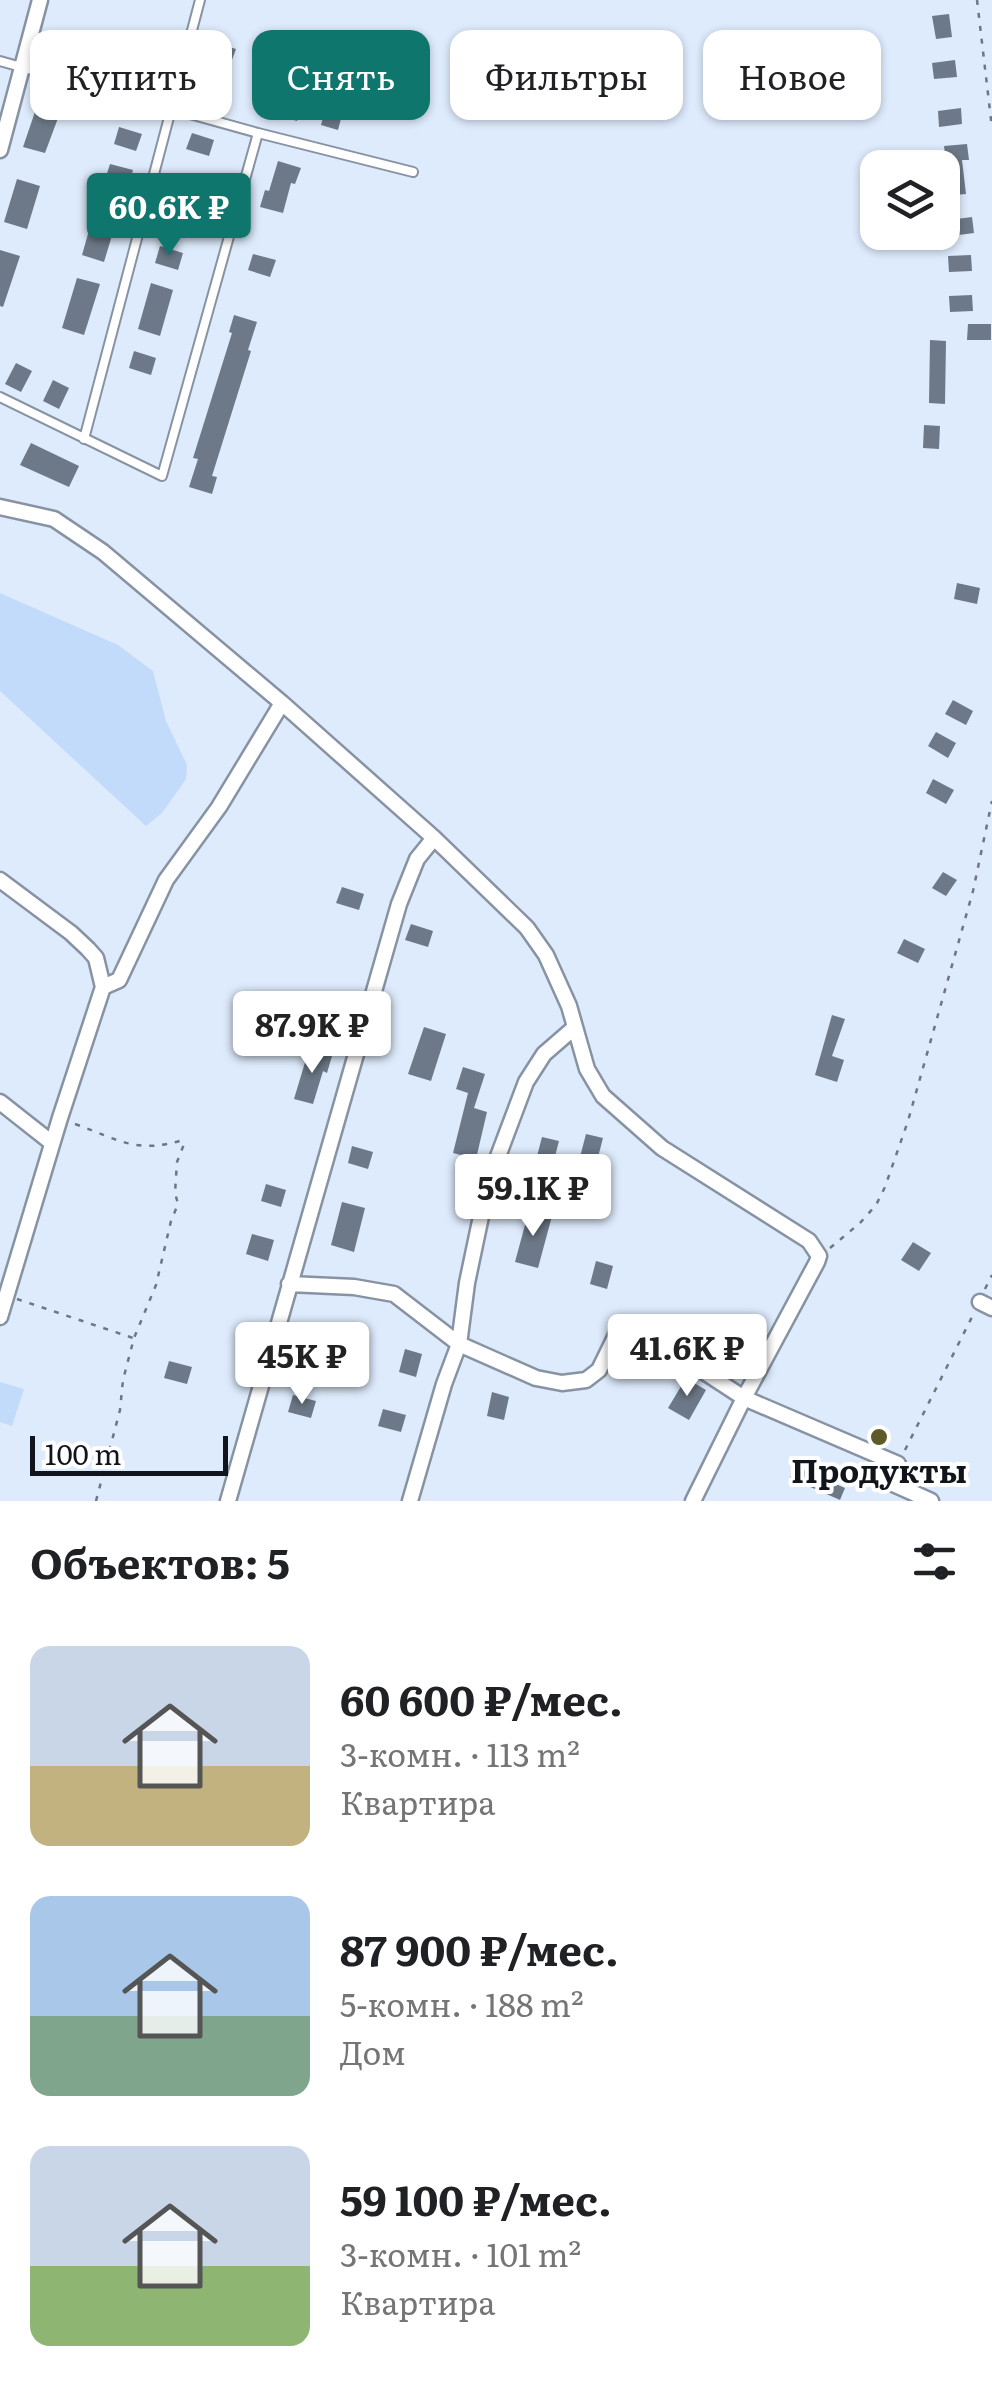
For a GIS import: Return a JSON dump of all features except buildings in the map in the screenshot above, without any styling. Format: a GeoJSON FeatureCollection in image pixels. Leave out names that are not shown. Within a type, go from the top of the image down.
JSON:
{"type":"FeatureCollection","features":[{"type":"Feature","properties":{"kind":"street"},"geometry":{"type":"LineString","coordinates":[[0,150],[40,0]]}},
{"type":"Feature","properties":{"kind":"street"},"geometry":{"type":"LineString","coordinates":[[0,507],[54,519],[103,552],[282,702],[434,838],[527,928],[546,955],[559,980],[587,1069],[603,1096],[662,1148],[810,1241],[819,1256],[693,1501]]}},
{"type":"Feature","properties":{"kind":"street"},"geometry":{"type":"LineString","coordinates":[[103,987],[119,980],[166,880],[218,808],[282,702]]}},
{"type":"Feature","properties":{"kind":"street"},"geometry":{"type":"LineString","coordinates":[[228,1501],[400,904],[417,859],[434,838]]}},
{"type":"Feature","properties":{"kind":"street"},"geometry":{"type":"LineString","coordinates":[[0,880],[88,949],[96,958],[103,987],[0,1317]]}},
{"type":"Feature","properties":{"kind":"street"},"geometry":{"type":"LineString","coordinates":[[410,1501],[424,1446],[460,1344],[467,1283],[488,1183],[512,1112],[544,1054],[574,1028]]}},
{"type":"Feature","properties":{"kind":"street"},"geometry":{"type":"LineString","coordinates":[[0,1102],[52,1143]]}},
{"type":"Feature","properties":{"kind":"street"},"geometry":{"type":"LineString","coordinates":[[288,1284],[354,1287],[394,1294],[460,1344],[536,1378],[562,1383],[586,1380],[599,1370],[620,1327],[634,1326],[744,1398],[898,1464]]}},
{"type":"Feature","properties":{"kind":"street"},"geometry":{"type":"LineString","coordinates":[[889,1482],[931,1501]]}},
{"type":"Feature","properties":{"kind":"lane"},"geometry":{"type":"LineString","coordinates":[[192,30],[200,0]]}},
{"type":"Feature","properties":{"kind":"lane"},"geometry":{"type":"LineString","coordinates":[[0,60],[30,69]]}},
{"type":"Feature","properties":{"kind":"lane"},"geometry":{"type":"LineString","coordinates":[[84,439],[167,120]]}},
{"type":"Feature","properties":{"kind":"lane"},"geometry":{"type":"LineString","coordinates":[[210,120],[413,172]]}},
{"type":"Feature","properties":{"kind":"lane"},"geometry":{"type":"LineString","coordinates":[[0,396],[162,476],[258,133]]}},
{"type":"Feature","properties":{"kind":"path"},"geometry":{"type":"LineString","coordinates":[[977,0],[992,128]]}},
{"type":"Feature","properties":{"kind":"path"},"geometry":{"type":"LineString","coordinates":[[819,1256],[860,1223],[885,1187],[908,1121],[973,891],[992,802]]}},
{"type":"Feature","properties":{"kind":"path"},"geometry":{"type":"LineString","coordinates":[[60,1118],[111,1139],[144,1147],[186,1138],[177,1162],[178,1204],[156,1285],[134,1338],[96,1501]]}},
{"type":"Feature","properties":{"kind":"path"},"geometry":{"type":"LineString","coordinates":[[898,1464],[986,1305],[992,1275]]}},
{"type":"Feature","properties":{"kind":"path"},"geometry":{"type":"LineString","coordinates":[[6,1296],[134,1338]]}},
{"type":"Feature","properties":{"kind":"shaded area"},"geometry":{"type":"Polygon","coordinates":[[[0,593],[118,645],[153,671],[166,721],[187,765],[186,779],[162,813],[146,826],[0,691],[0,593]]]}},
{"type":"Feature","properties":{"kind":"shaded area"},"geometry":{"type":"Polygon","coordinates":[[[0,1382],[24,1389],[12,1426],[0,1422],[0,1382]]]}},
{"type":"Feature","properties":{"kind":"place","name":"Продукты"},"geometry":{"type":"Point","coordinates":[879,1437]}}]}
